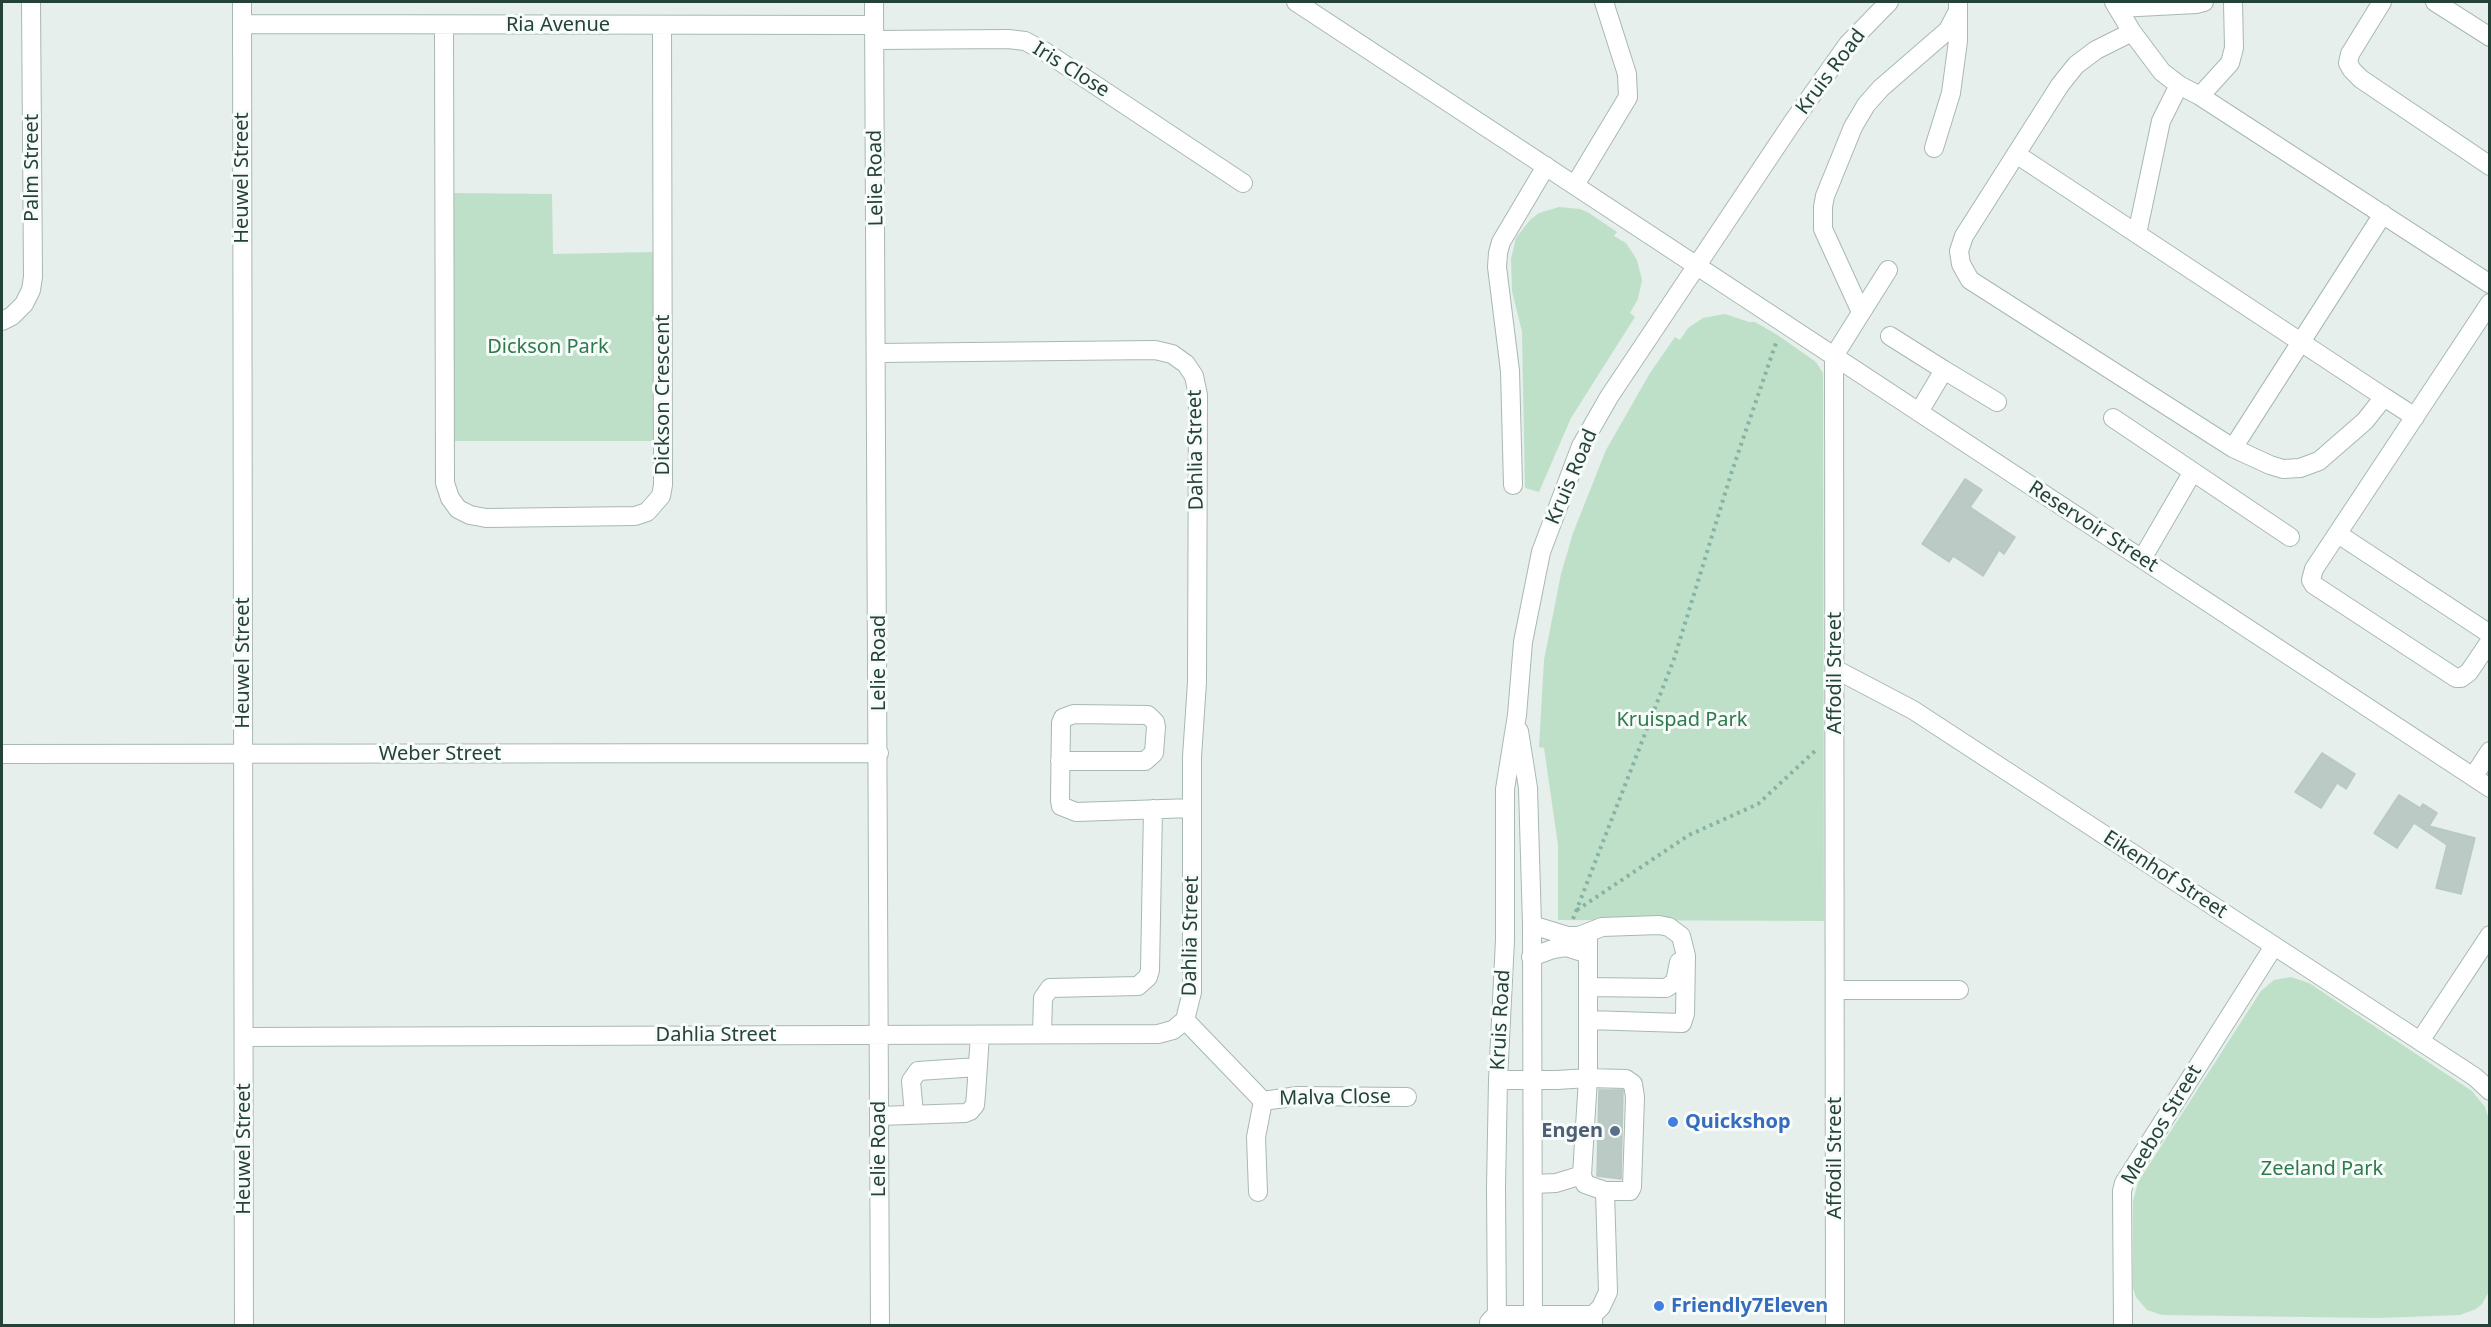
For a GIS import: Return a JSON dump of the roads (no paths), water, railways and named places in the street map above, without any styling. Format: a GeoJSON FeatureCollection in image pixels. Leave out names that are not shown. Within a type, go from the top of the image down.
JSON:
{"type":"FeatureCollection","features":[{"type":"Feature","properties":{"kind":"street","name":"Palm Street"},"geometry":{"type":"LineString","coordinates":[[2,321],[12,316],[24,304],[31,290],[33,277],[31,2]]}},
{"type":"Feature","properties":{"kind":"street","name":"Heuwel Street"},"geometry":{"type":"LineString","coordinates":[[242,2],[244,1326]]}},
{"type":"Feature","properties":{"kind":"street","name":"Lelie Road"},"geometry":{"type":"LineString","coordinates":[[874,2],[878,353],[880,1326]]}},
{"type":"Feature","properties":{"kind":"street"},"geometry":{"type":"LineString","coordinates":[[1296,2],[1697,266]]}},
{"type":"Feature","properties":{"kind":"street"},"geometry":{"type":"LineString","coordinates":[[1575,185],[1628,97],[1627,74],[1604,2]]}},
{"type":"Feature","properties":{"kind":"street","name":"Kruis Road"},"geometry":{"type":"LineString","coordinates":[[1493,1322],[1498,1080],[1505,940],[1505,789],[1517,715],[1523,642],[1541,552],[1581,446],[1599,414],[1792,123],[1848,44],[1889,2]]}},
{"type":"Feature","properties":{"kind":"street"},"geometry":{"type":"LineString","coordinates":[[2204,2],[2116,5],[2132,33],[2162,72],[2179,85],[2200,96],[2490,284]]}},
{"type":"Feature","properties":{"kind":"street"},"geometry":{"type":"LineString","coordinates":[[2200,96],[2230,63],[2234,48],[2233,2]]}},
{"type":"Feature","properties":{"kind":"street"},"geometry":{"type":"LineString","coordinates":[[2382,2],[2350,54],[2348,63],[2352,70],[2361,79],[2490,166]]}},
{"type":"Feature","properties":{"kind":"street"},"geometry":{"type":"LineString","coordinates":[[2435,2],[2490,37]]}},
{"type":"Feature","properties":{"kind":"street"},"geometry":{"type":"LineString","coordinates":[[1934,148],[1951,93],[1958,41],[1958,6]]}},
{"type":"Feature","properties":{"kind":"street"},"geometry":{"type":"LineString","coordinates":[[1861,312],[1823,229],[1825,196],[1853,127],[1866,105],[1881,88],[1948,30],[1958,6]]}},
{"type":"Feature","properties":{"kind":"street","name":"Ria Avenue"},"geometry":{"type":"LineString","coordinates":[[242,24],[662,25],[874,33]]}},
{"type":"Feature","properties":{"kind":"street","name":"Dickson Crescent"},"geometry":{"type":"LineString","coordinates":[[444,25],[445,483],[450,498],[458,509],[470,515],[486,518],[636,516],[646,512],[661,496],[663,485],[662,25]]}},
{"type":"Feature","properties":{"kind":"street","name":"Iris Close"},"geometry":{"type":"LineString","coordinates":[[874,33],[1025,41],[1243,183]]}},
{"type":"Feature","properties":{"kind":"street"},"geometry":{"type":"LineString","coordinates":[[2132,33],[2096,50],[2076,65],[2060,85],[1964,236],[1959,251],[1961,264],[1970,280],[2233,448],[2283,469],[2300,468],[2319,461],[2365,421],[2384,397]]}},
{"type":"Feature","properties":{"kind":"street"},"geometry":{"type":"LineString","coordinates":[[2137,234],[2161,121],[2179,85]]}},
{"type":"Feature","properties":{"kind":"street"},"geometry":{"type":"LineString","coordinates":[[2016,154],[2415,417]]}},
{"type":"Feature","properties":{"kind":"street"},"geometry":{"type":"LineString","coordinates":[[1513,485],[1510,371],[1497,267],[1498,253],[1501,242],[1546,166]]}},
{"type":"Feature","properties":{"kind":"street"},"geometry":{"type":"LineString","coordinates":[[2233,448],[2383,214]]}},
{"type":"Feature","properties":{"kind":"street","name":"Reservoir Street"},"geometry":{"type":"LineString","coordinates":[[1697,266],[2490,788]]}},
{"type":"Feature","properties":{"kind":"street"},"geometry":{"type":"LineString","coordinates":[[1834,356],[1888,270]]}},
{"type":"Feature","properties":{"kind":"street"},"geometry":{"type":"LineString","coordinates":[[2490,303],[2314,569],[2311,580],[2314,585],[2456,678],[2461,678],[2469,672],[2490,641]]}},
{"type":"Feature","properties":{"kind":"street"},"geometry":{"type":"LineString","coordinates":[[1890,336],[1997,402]]}},
{"type":"Feature","properties":{"kind":"street","name":"Dahlia Street"},"geometry":{"type":"LineString","coordinates":[[244,1037],[1158,1034],[1173,1030],[1185,1020],[1192,992],[1192,808],[1197,682],[1198,395],[1194,376],[1186,364],[1172,354],[1155,350],[878,353]]}},
{"type":"Feature","properties":{"kind":"street","name":"Affodil Street"},"geometry":{"type":"LineString","coordinates":[[1834,356],[1835,1326]]}},
{"type":"Feature","properties":{"kind":"street"},"geometry":{"type":"LineString","coordinates":[[1918,412],[1944,370]]}},
{"type":"Feature","properties":{"kind":"street"},"geometry":{"type":"LineString","coordinates":[[2113,418],[2290,537]]}},
{"type":"Feature","properties":{"kind":"street"},"geometry":{"type":"LineString","coordinates":[[2142,559],[2192,473]]}},
{"type":"Feature","properties":{"kind":"street"},"geometry":{"type":"LineString","coordinates":[[2338,534],[2490,634]]}},
{"type":"Feature","properties":{"kind":"street","name":"Eikenhof Street"},"geometry":{"type":"LineString","coordinates":[[1834,669],[1913,710],[2475,1077],[2490,1091]]}},
{"type":"Feature","properties":{"kind":"street"},"geometry":{"type":"LineString","coordinates":[[1060,761],[1146,761],[1154,753],[1155,722],[1148,716],[1067,715],[1061,723],[1060,761],[1060,800],[1061,806],[1076,812],[1192,808]]}},
{"type":"Feature","properties":{"kind":"street","name":"Kruis Road"},"geometry":{"type":"LineString","coordinates":[[1517,715],[1528,788],[1532,925],[1533,1321]]}},
{"type":"Feature","properties":{"kind":"street"},"geometry":{"type":"LineString","coordinates":[[2473,777],[2490,751]]}},
{"type":"Feature","properties":{"kind":"street","name":"Weber Street"},"geometry":{"type":"LineString","coordinates":[[2,754],[879,753]]}},
{"type":"Feature","properties":{"kind":"street"},"geometry":{"type":"LineString","coordinates":[[1041,1034],[1042,998],[1050,988],[1138,986],[1148,977],[1150,970],[1152,809]]}},
{"type":"Feature","properties":{"kind":"street"},"geometry":{"type":"LineString","coordinates":[[1532,925],[1568,936],[1588,934],[1597,928],[1607,926],[1659,926],[1669,927],[1681,936],[1686,956],[1685,1020],[1680,1024],[1588,1020]]}},
{"type":"Feature","properties":{"kind":"street"},"geometry":{"type":"LineString","coordinates":[[1498,1080],[1588,1078],[1626,1079],[1634,1084],[1632,1187],[1630,1191],[1623,1193],[1605,1191],[1589,1186],[1582,1175],[1588,1078],[1588,934]]}},
{"type":"Feature","properties":{"kind":"street"},"geometry":{"type":"LineString","coordinates":[[2420,1041],[2490,935]]}},
{"type":"Feature","properties":{"kind":"street"},"geometry":{"type":"LineString","coordinates":[[1588,987],[1666,988],[1671,986],[1677,976],[1681,936]]}},
{"type":"Feature","properties":{"kind":"street","name":"Meebos Street"},"geometry":{"type":"LineString","coordinates":[[2123,1326],[2122,1191],[2124,1183],[2274,946]]}},
{"type":"Feature","properties":{"kind":"street"},"geometry":{"type":"LineString","coordinates":[[1531,957],[1566,947],[1587,954]]}},
{"type":"Feature","properties":{"kind":"street"},"geometry":{"type":"LineString","coordinates":[[1835,990],[1959,990]]}},
{"type":"Feature","properties":{"kind":"street","name":"Malva Close"},"geometry":{"type":"LineString","coordinates":[[1185,1020],[1263,1101]]}},
{"type":"Feature","properties":{"kind":"street"},"geometry":{"type":"LineString","coordinates":[[879,1116],[970,1111],[975,1105],[980,1035]]}},
{"type":"Feature","properties":{"kind":"street"},"geometry":{"type":"LineString","coordinates":[[914,1114],[911,1081],[918,1071],[978,1067]]}},
{"type":"Feature","properties":{"kind":"street","name":"Malva Close"},"geometry":{"type":"LineString","coordinates":[[1263,1101],[1298,1096],[1407,1097]]}},
{"type":"Feature","properties":{"kind":"street","name":"Malva Close"},"geometry":{"type":"LineString","coordinates":[[1257,1192],[1256,1137],[1263,1101]]}},
{"type":"Feature","properties":{"kind":"street"},"geometry":{"type":"LineString","coordinates":[[1533,1184],[1556,1183],[1582,1175]]}},
{"type":"Feature","properties":{"kind":"street"},"geometry":{"type":"LineString","coordinates":[[1493,1322],[1593,1320],[1608,1292],[1605,1191]]}},
{"type":"Feature","properties":{"kind":"place","name":"Quickshop"},"geometry":{"type":"Point","coordinates":[1673,1122]}},
{"type":"Feature","properties":{"kind":"place","name":"Engen"},"geometry":{"type":"Point","coordinates":[1615,1131]}},
{"type":"Feature","properties":{"kind":"place","name":"Friendly7Eleven"},"geometry":{"type":"Point","coordinates":[1659,1306]}},
{"type":"Feature","properties":{"kind":"park label","name":"Dickson Park"},"geometry":{"type":"Point","coordinates":[548,347]}},
{"type":"Feature","properties":{"kind":"park label","name":"Kruispad Park"},"geometry":{"type":"Point","coordinates":[1682,720]}},
{"type":"Feature","properties":{"kind":"park label","name":"Zeeland Park"},"geometry":{"type":"Point","coordinates":[2322,1169]}}]}
